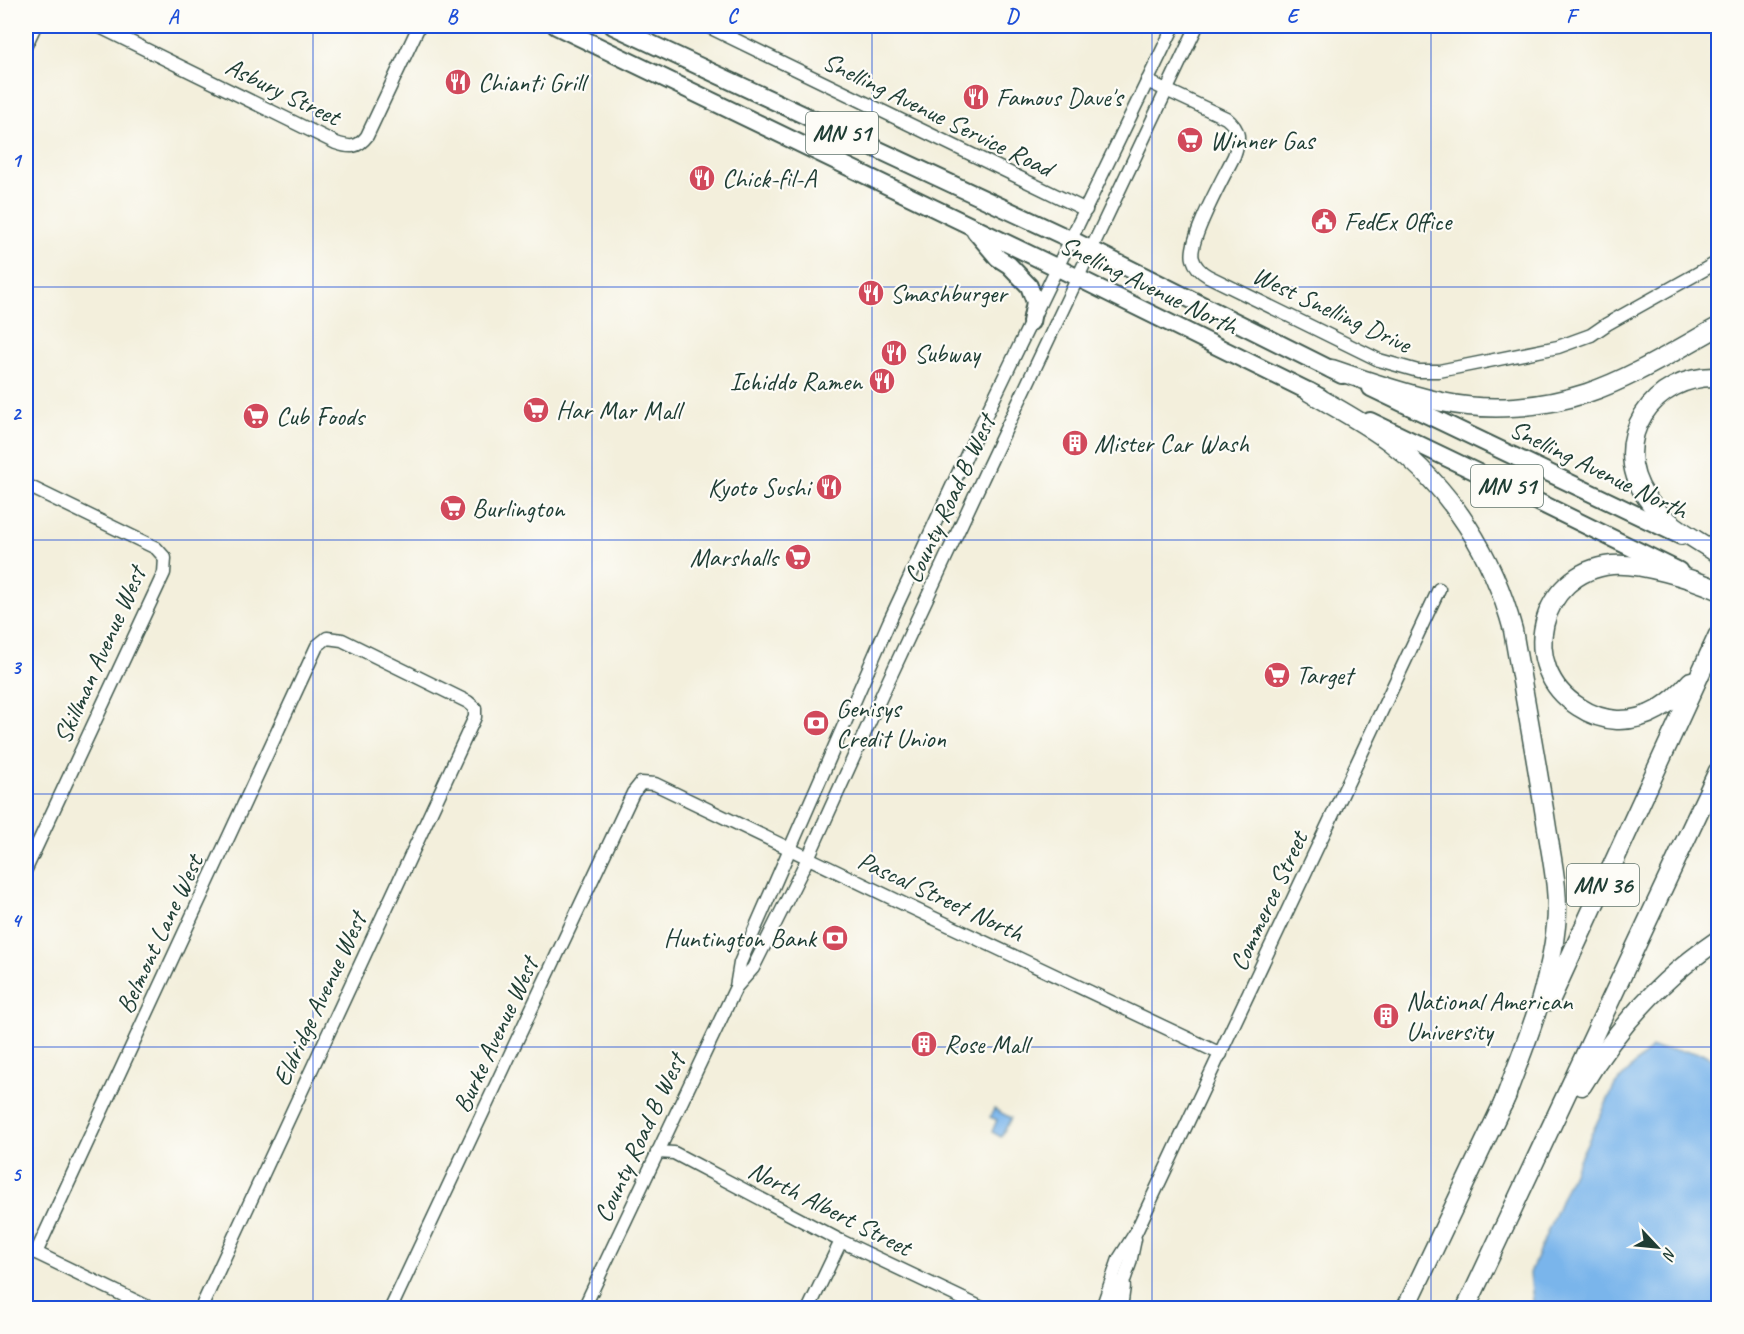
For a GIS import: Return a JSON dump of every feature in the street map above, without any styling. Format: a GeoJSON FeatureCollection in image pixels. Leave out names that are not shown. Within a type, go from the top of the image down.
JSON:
{"type":"FeatureCollection","features":[{"type":"Feature","properties":{"kind":"highway"},"geometry":{"type":"LineString","coordinates":[[1332,369],[1442,402],[1501,408],[1530,406],[1578,396],[1610,384],[1719,327]]}},
{"type":"Feature","properties":{"kind":"highway"},"geometry":{"type":"LineString","coordinates":[[1719,377],[1706,376],[1684,381],[1659,396],[1644,412],[1638,424],[1632,457],[1639,485],[1655,510],[1666,520],[1719,554]]}},
{"type":"Feature","properties":{"kind":"highway"},"geometry":{"type":"LineString","coordinates":[[1309,392],[1392,443],[1438,487],[1484,552],[1493,570],[1513,630],[1543,804],[1557,904],[1557,924],[1540,1002],[1503,1104]]}},
{"type":"Feature","properties":{"kind":"highway"},"geometry":{"type":"LineString","coordinates":[[1704,666],[1677,698],[1667,705],[1641,717],[1611,720],[1587,712],[1572,703],[1559,690],[1544,658],[1543,630],[1546,616],[1558,594],[1582,574],[1596,568],[1627,564],[1711,587]]}},
{"type":"Feature","properties":{"kind":"highway","name":"MN 36"},"geometry":{"type":"LineString","coordinates":[[1406,1307],[1503,1104],[1719,635]]}},
{"type":"Feature","properties":{"kind":"highway","name":"MN 36"},"geometry":{"type":"LineString","coordinates":[[1466,1308],[1719,771]]}},
{"type":"Feature","properties":{"kind":"highway"},"geometry":{"type":"LineString","coordinates":[[1490,1259],[1567,1112],[1608,1044],[1664,982],[1719,940]]}},
{"type":"Feature","properties":{"kind":"highway"},"geometry":{"type":"LineString","coordinates":[[1117,1308],[1121,1286]]}},
{"type":"Feature","properties":{"kind":"main road","name":"Snelling Avenue North"},"geometry":{"type":"LineString","coordinates":[[556,26],[1711,587]]}},
{"type":"Feature","properties":{"kind":"main road","name":"Snelling Avenue North"},"geometry":{"type":"LineString","coordinates":[[613,26],[1072,240],[1332,369],[1719,554]]}},
{"type":"Feature","properties":{"kind":"main road"},"geometry":{"type":"LineString","coordinates":[[971,226],[998,258],[1016,271],[1033,292],[1035,302],[1031,322]]}},
{"type":"Feature","properties":{"kind":"street"},"geometry":{"type":"LineString","coordinates":[[26,45],[34,26]]}},
{"type":"Feature","properties":{"kind":"street","name":"Asbury Street"},"geometry":{"type":"LineString","coordinates":[[98,26],[345,146],[361,144],[367,136],[419,26]]}},
{"type":"Feature","properties":{"kind":"street","name":"Snelling Avenue Service Road"},"geometry":{"type":"LineString","coordinates":[[707,26],[1086,210]]}},
{"type":"Feature","properties":{"kind":"street","name":"County Road B West"},"geometry":{"type":"LineString","coordinates":[[584,1308],[736,987],[740,963],[876,651],[968,452],[1174,26]]}},
{"type":"Feature","properties":{"kind":"street","name":"County Road B West"},"geometry":{"type":"LineString","coordinates":[[736,987],[753,968],[808,858],[885,688],[1197,26]]}},
{"type":"Feature","properties":{"kind":"street","name":"West Snelling Drive"},"geometry":{"type":"LineString","coordinates":[[1147,81],[1226,118],[1236,128],[1238,145],[1234,156],[1192,247],[1193,259],[1197,267],[1208,276],[1379,360],[1418,371],[1439,371],[1567,345],[1591,334],[1719,262]]}},
{"type":"Feature","properties":{"kind":"street","name":"Skillman Avenue West"},"geometry":{"type":"LineString","coordinates":[[26,485],[156,548],[165,558],[164,573],[26,869]]}},
{"type":"Feature","properties":{"kind":"street","name":"Commerce Street"},"geometry":{"type":"LineString","coordinates":[[1102,1308],[1119,1259],[1136,1232],[1439,589]]}},
{"type":"Feature","properties":{"kind":"street","name":"Belmont Lane West"},"geometry":{"type":"LineString","coordinates":[[31,1250],[317,646],[327,638],[342,640],[468,702],[475,708]]}},
{"type":"Feature","properties":{"kind":"street","name":"Eldridge Avenue West"},"geometry":{"type":"LineString","coordinates":[[201,1308],[475,717],[475,708]]}},
{"type":"Feature","properties":{"kind":"street","name":"Pascal Street North"},"geometry":{"type":"LineString","coordinates":[[641,783],[655,784],[789,850],[1221,1054]]}},
{"type":"Feature","properties":{"kind":"street","name":"Burke Avenue West"},"geometry":{"type":"LineString","coordinates":[[392,1308],[633,793],[641,783]]}},
{"type":"Feature","properties":{"kind":"street","name":"North Albert Street"},"geometry":{"type":"LineString","coordinates":[[657,1152],[674,1154],[841,1241],[982,1308]]}},
{"type":"Feature","properties":{"kind":"street","name":"Commerce Street"},"geometry":{"type":"LineString","coordinates":[[1121,1286],[1130,1263],[1136,1232]]}},
{"type":"Feature","properties":{"kind":"street"},"geometry":{"type":"LineString","coordinates":[[809,1308],[841,1241]]}},
{"type":"Feature","properties":{"kind":"street"},"geometry":{"type":"LineString","coordinates":[[31,1250],[150,1308]]}},
{"type":"Feature","properties":{"kind":"water"},"geometry":{"type":"Polygon","coordinates":[[[1651,1048],[1702,1053],[1718,1062],[1718,1123],[1714,1139],[1718,1141],[1718,1308],[1538,1308],[1533,1301],[1530,1273],[1566,1187],[1615,1085],[1651,1048]]]}},
{"type":"Feature","properties":{"kind":"water"},"geometry":{"type":"Polygon","coordinates":[[[994,1109],[1011,1118],[1001,1137],[992,1132],[997,1120],[990,1117],[994,1109]]]}},
{"type":"Feature","properties":{"kind":"place","name":"Chianti Grill"},"geometry":{"type":"Point","coordinates":[458,82]}},
{"type":"Feature","properties":{"kind":"place","name":"Famous Dave's"},"geometry":{"type":"Point","coordinates":[976,97]}},
{"type":"Feature","properties":{"kind":"place","name":"Winner Gas"},"geometry":{"type":"Point","coordinates":[1190,140]}},
{"type":"Feature","properties":{"kind":"place","name":"Chick-fil-A"},"geometry":{"type":"Point","coordinates":[702,178]}},
{"type":"Feature","properties":{"kind":"place","name":"FedEx Office"},"geometry":{"type":"Point","coordinates":[1324,221]}},
{"type":"Feature","properties":{"kind":"place","name":"Smashburger"},"geometry":{"type":"Point","coordinates":[871,293]}},
{"type":"Feature","properties":{"kind":"place","name":"Subway"},"geometry":{"type":"Point","coordinates":[894,353]}},
{"type":"Feature","properties":{"kind":"place","name":"Ichiddo Ramen"},"geometry":{"type":"Point","coordinates":[882,381]}},
{"type":"Feature","properties":{"kind":"place","name":"Har Mar Mall"},"geometry":{"type":"Point","coordinates":[536,410]}},
{"type":"Feature","properties":{"kind":"place","name":"Cub Foods"},"geometry":{"type":"Point","coordinates":[256,416]}},
{"type":"Feature","properties":{"kind":"place","name":"Mister Car Wash"},"geometry":{"type":"Point","coordinates":[1075,443]}},
{"type":"Feature","properties":{"kind":"place","name":"Kyoto Sushi"},"geometry":{"type":"Point","coordinates":[829,487]}},
{"type":"Feature","properties":{"kind":"place","name":"Burlington"},"geometry":{"type":"Point","coordinates":[453,508]}},
{"type":"Feature","properties":{"kind":"place","name":"Marshalls"},"geometry":{"type":"Point","coordinates":[798,557]}},
{"type":"Feature","properties":{"kind":"place","name":"Target"},"geometry":{"type":"Point","coordinates":[1277,675]}},
{"type":"Feature","properties":{"kind":"place","name":"Genisys Credit Union"},"geometry":{"type":"Point","coordinates":[816,723]}},
{"type":"Feature","properties":{"kind":"place","name":"Huntington Bank"},"geometry":{"type":"Point","coordinates":[835,938]}},
{"type":"Feature","properties":{"kind":"place","name":"National American University"},"geometry":{"type":"Point","coordinates":[1386,1016]}},
{"type":"Feature","properties":{"kind":"place","name":"Rose Mall"},"geometry":{"type":"Point","coordinates":[924,1044]}}]}
